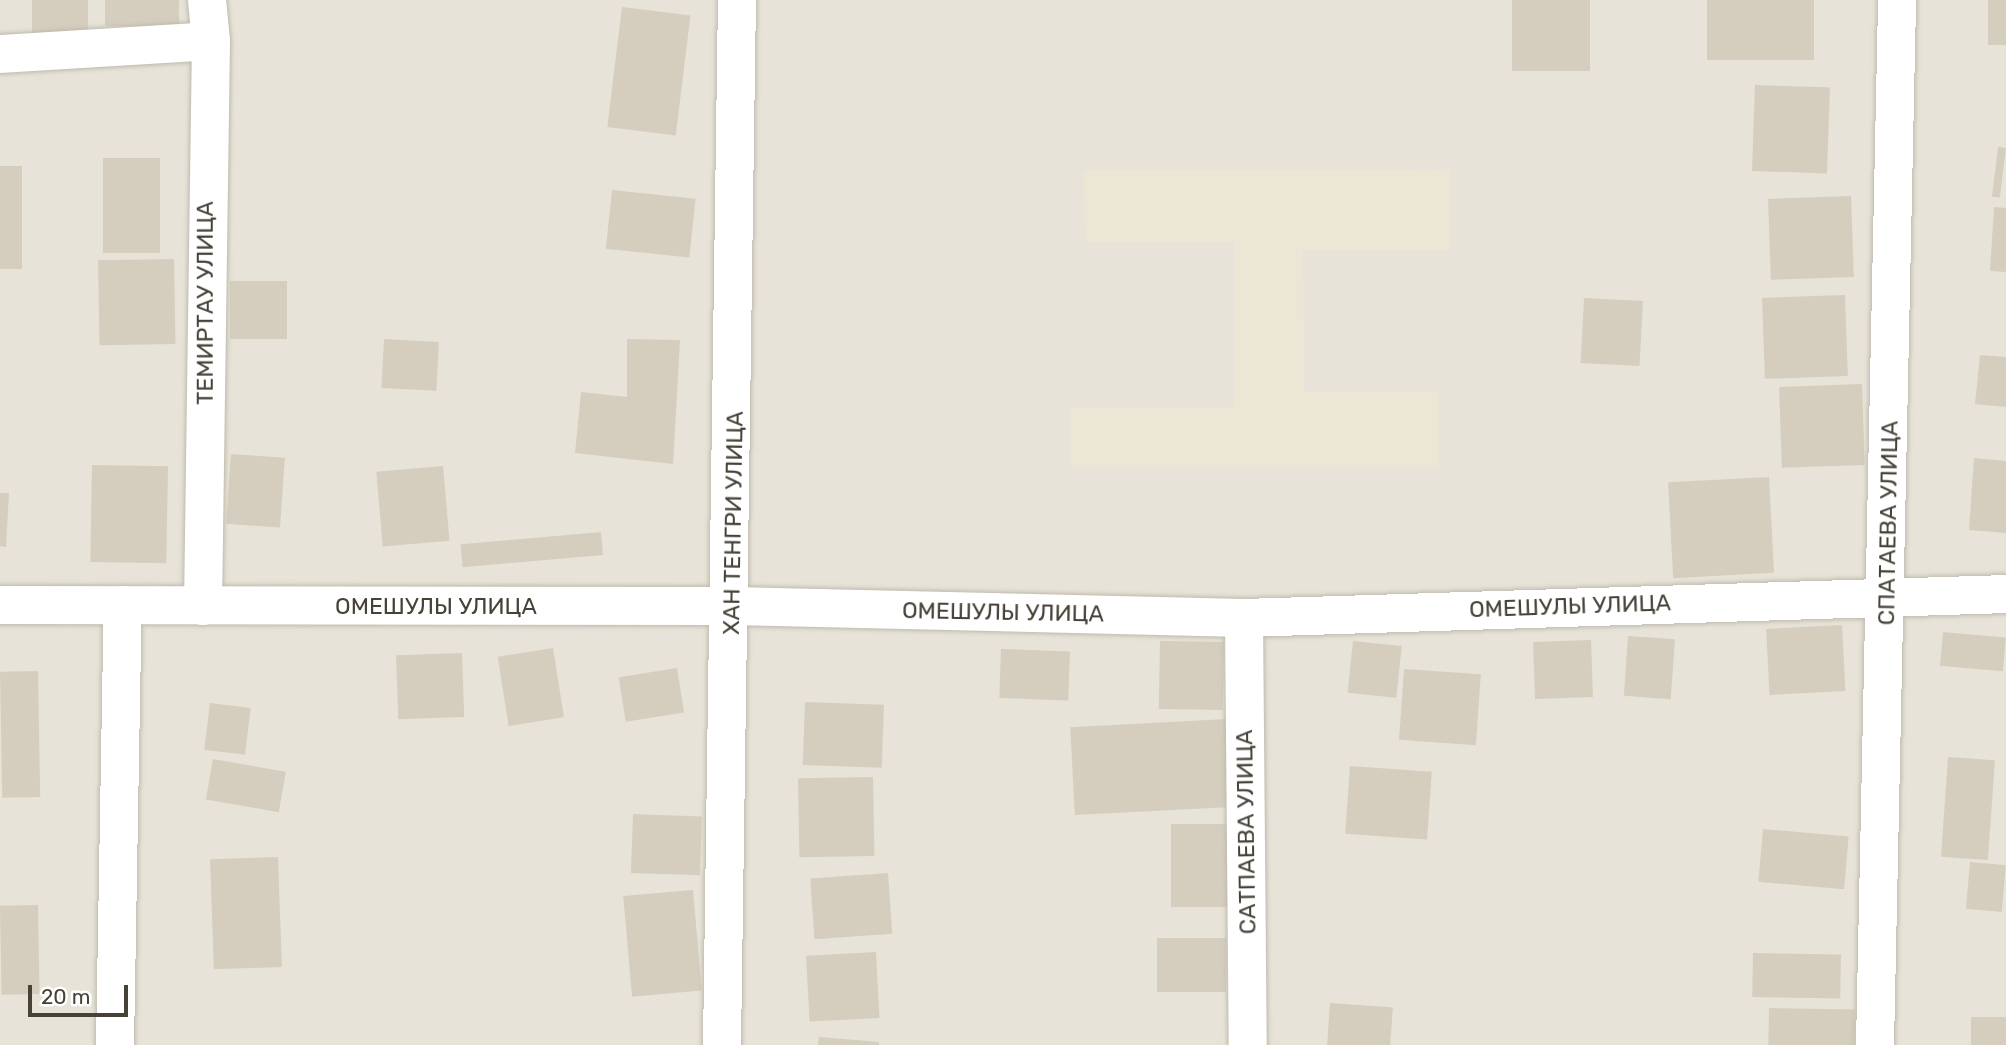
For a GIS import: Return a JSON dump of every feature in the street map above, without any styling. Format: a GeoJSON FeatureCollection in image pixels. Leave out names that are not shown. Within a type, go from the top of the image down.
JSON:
{"type":"FeatureCollection","features":[{"type":"Feature","properties":{"kind":"street","name":"ТЕМИРТАУ УЛИЦА"},"geometry":{"type":"LineString","coordinates":[[203,606],[211,41],[207,0]]}},
{"type":"Feature","properties":{"kind":"street","name":"ХАН ТЕНГРИ УЛИЦА"},"geometry":{"type":"LineString","coordinates":[[722,1045],[732,606],[737,0]]}},
{"type":"Feature","properties":{"kind":"street","name":"СПАТАЕВА УЛИЦА"},"geometry":{"type":"LineString","coordinates":[[1875,1045],[1887,594],[1897,0]]}},
{"type":"Feature","properties":{"kind":"street"},"geometry":{"type":"LineString","coordinates":[[0,54],[211,41]]}},
{"type":"Feature","properties":{"kind":"street","name":"ОМЕШУЛЫ УЛИЦА"},"geometry":{"type":"LineString","coordinates":[[0,605],[732,606],[1244,618],[1887,594],[2006,594]]}},
{"type":"Feature","properties":{"kind":"street"},"geometry":{"type":"LineString","coordinates":[[115,1045],[123,605]]}},
{"type":"Feature","properties":{"kind":"street","name":"САТПАЕВА УЛИЦА"},"geometry":{"type":"LineString","coordinates":[[1244,618],[1248,1045]]}},
{"type":"Feature","properties":{"kind":"shaded area"},"geometry":{"type":"Polygon","coordinates":[[[0,0],[2006,0],[2006,1045],[0,1045],[0,0]]]}},
{"type":"Feature","properties":{"kind":"shaded area"},"geometry":{"type":"Polygon","coordinates":[[[1084,170],[1450,171],[1450,250],[1303,250],[1304,392],[1439,392],[1439,465],[1071,465],[1070,408],[1235,408],[1235,242],[1085,241],[1084,170]]]}},
{"type":"Feature","properties":{"kind":"building"},"geometry":{"type":"Polygon","coordinates":[[[32,0],[88,0],[88,38],[32,38],[32,0]]]}},
{"type":"Feature","properties":{"kind":"building"},"geometry":{"type":"Polygon","coordinates":[[[105,0],[179,0],[179,26],[105,26],[105,0]]]}},
{"type":"Feature","properties":{"kind":"building"},"geometry":{"type":"Polygon","coordinates":[[[1512,0],[1590,0],[1590,71],[1512,71],[1512,0]]]}},
{"type":"Feature","properties":{"kind":"building"},"geometry":{"type":"Polygon","coordinates":[[[1707,0],[1814,0],[1814,60],[1707,60],[1707,0]]]}},
{"type":"Feature","properties":{"kind":"building"},"geometry":{"type":"Polygon","coordinates":[[[1988,0],[2006,0],[2006,45],[1988,45],[1988,0]]]}},
{"type":"Feature","properties":{"kind":"building"},"geometry":{"type":"Polygon","coordinates":[[[622,7],[690,15],[676,136],[607,127],[622,7]]]}},
{"type":"Feature","properties":{"kind":"building"},"geometry":{"type":"Polygon","coordinates":[[[1755,85],[1830,88],[1827,174],[1752,171],[1755,85]]]}},
{"type":"Feature","properties":{"kind":"building"},"geometry":{"type":"Polygon","coordinates":[[[1998,147],[2006,148],[2000,198],[1992,197],[1998,147]]]}},
{"type":"Feature","properties":{"kind":"building"},"geometry":{"type":"Polygon","coordinates":[[[103,158],[160,158],[160,253],[103,253],[103,158]]]}},
{"type":"Feature","properties":{"kind":"building"},"geometry":{"type":"Polygon","coordinates":[[[0,166],[22,166],[22,269],[0,269],[0,166]]]}},
{"type":"Feature","properties":{"kind":"building"},"geometry":{"type":"Polygon","coordinates":[[[612,190],[696,199],[689,257],[606,249],[612,190]]]}},
{"type":"Feature","properties":{"kind":"building"},"geometry":{"type":"Polygon","coordinates":[[[1851,196],[1854,277],[1771,280],[1768,199],[1851,196]]]}},
{"type":"Feature","properties":{"kind":"building"},"geometry":{"type":"Polygon","coordinates":[[[1994,207],[2006,208],[2006,272],[1990,271],[1994,207]]]}},
{"type":"Feature","properties":{"kind":"building"},"geometry":{"type":"Polygon","coordinates":[[[174,259],[175,344],[99,345],[98,260],[174,259]]]}},
{"type":"Feature","properties":{"kind":"building"},"geometry":{"type":"Polygon","coordinates":[[[230,281],[287,281],[287,339],[230,339],[230,281]]]}},
{"type":"Feature","properties":{"kind":"building"},"geometry":{"type":"Polygon","coordinates":[[[1845,295],[1848,376],[1765,379],[1762,298],[1845,295]]]}},
{"type":"Feature","properties":{"kind":"building"},"geometry":{"type":"Polygon","coordinates":[[[1584,298],[1643,301],[1640,366],[1581,363],[1584,298]]]}},
{"type":"Feature","properties":{"kind":"building"},"geometry":{"type":"Polygon","coordinates":[[[384,339],[439,342],[436,391],[381,388],[384,339]]]}},
{"type":"Feature","properties":{"kind":"building"},"geometry":{"type":"Polygon","coordinates":[[[627,339],[680,340],[673,464],[575,453],[581,392],[627,397],[627,339]]]}},
{"type":"Feature","properties":{"kind":"building"},"geometry":{"type":"Polygon","coordinates":[[[1980,355],[2006,357],[2006,407],[1975,404],[1980,355]]]}},
{"type":"Feature","properties":{"kind":"building"},"geometry":{"type":"Polygon","coordinates":[[[1862,384],[1865,465],[1782,468],[1779,387],[1862,384]]]}},
{"type":"Feature","properties":{"kind":"building"},"geometry":{"type":"Polygon","coordinates":[[[231,454],[285,458],[280,528],[226,524],[231,454]]]}},
{"type":"Feature","properties":{"kind":"building"},"geometry":{"type":"Polygon","coordinates":[[[1974,458],[2006,461],[2006,533],[1969,530],[1974,458]]]}},
{"type":"Feature","properties":{"kind":"building"},"geometry":{"type":"Polygon","coordinates":[[[92,465],[168,466],[166,563],[90,562],[92,465]]]}},
{"type":"Feature","properties":{"kind":"building"},"geometry":{"type":"Polygon","coordinates":[[[443,466],[450,541],[383,547],[376,472],[443,466]]]}},
{"type":"Feature","properties":{"kind":"building"},"geometry":{"type":"Polygon","coordinates":[[[1769,477],[1774,573],[1673,578],[1668,482],[1769,477]]]}},
{"type":"Feature","properties":{"kind":"building"},"geometry":{"type":"Polygon","coordinates":[[[0,493],[9,493],[6,547],[0,546],[0,493]]]}},
{"type":"Feature","properties":{"kind":"building"},"geometry":{"type":"Polygon","coordinates":[[[601,532],[603,555],[463,567],[461,544],[601,532]]]}},
{"type":"Feature","properties":{"kind":"building"},"geometry":{"type":"Polygon","coordinates":[[[1842,625],[1845,691],[1770,695],[1766,629],[1842,625]]]}},
{"type":"Feature","properties":{"kind":"building"},"geometry":{"type":"Polygon","coordinates":[[[1943,632],[2006,637],[2003,671],[1940,666],[1943,632]]]}},
{"type":"Feature","properties":{"kind":"building"},"geometry":{"type":"Polygon","coordinates":[[[1628,636],[1675,639],[1671,699],[1624,696],[1628,636]]]}},
{"type":"Feature","properties":{"kind":"building"},"geometry":{"type":"Polygon","coordinates":[[[1591,640],[1593,697],[1535,699],[1533,642],[1591,640]]]}},
{"type":"Feature","properties":{"kind":"building"},"geometry":{"type":"Polygon","coordinates":[[[1160,641],[1224,642],[1223,710],[1159,709],[1160,641]]]}},
{"type":"Feature","properties":{"kind":"building"},"geometry":{"type":"Polygon","coordinates":[[[1353,641],[1402,646],[1396,698],[1348,693],[1353,641]]]}},
{"type":"Feature","properties":{"kind":"building"},"geometry":{"type":"Polygon","coordinates":[[[553,648],[564,717],[509,726],[498,657],[553,648]]]}},
{"type":"Feature","properties":{"kind":"building"},"geometry":{"type":"Polygon","coordinates":[[[1001,649],[1070,651],[1068,700],[999,698],[1001,649]]]}},
{"type":"Feature","properties":{"kind":"building"},"geometry":{"type":"Polygon","coordinates":[[[462,653],[464,717],[398,719],[396,655],[462,653]]]}},
{"type":"Feature","properties":{"kind":"building"},"geometry":{"type":"Polygon","coordinates":[[[677,668],[684,712],[626,722],[619,677],[677,668]]]}},
{"type":"Feature","properties":{"kind":"building"},"geometry":{"type":"Polygon","coordinates":[[[1404,669],[1481,674],[1476,745],[1399,740],[1404,669]]]}},
{"type":"Feature","properties":{"kind":"building"},"geometry":{"type":"Polygon","coordinates":[[[38,671],[40,797],[2,798],[0,672],[38,671]]]}},
{"type":"Feature","properties":{"kind":"building"},"geometry":{"type":"Polygon","coordinates":[[[805,702],[884,705],[882,768],[803,765],[805,702]]]}},
{"type":"Feature","properties":{"kind":"building"},"geometry":{"type":"Polygon","coordinates":[[[210,703],[251,708],[245,755],[204,750],[210,703]]]}},
{"type":"Feature","properties":{"kind":"building"},"geometry":{"type":"Polygon","coordinates":[[[1227,719],[1232,807],[1075,815],[1070,727],[1227,719]]]}},
{"type":"Feature","properties":{"kind":"building"},"geometry":{"type":"Polygon","coordinates":[[[1948,757],[1995,760],[1988,860],[1941,857],[1948,757]]]}},
{"type":"Feature","properties":{"kind":"building"},"geometry":{"type":"Polygon","coordinates":[[[213,759],[286,772],[279,812],[206,799],[213,759]]]}},
{"type":"Feature","properties":{"kind":"building"},"geometry":{"type":"Polygon","coordinates":[[[1350,766],[1432,772],[1427,840],[1345,834],[1350,766]]]}},
{"type":"Feature","properties":{"kind":"building"},"geometry":{"type":"Polygon","coordinates":[[[873,777],[874,856],[799,857],[798,778],[873,777]]]}},
{"type":"Feature","properties":{"kind":"building"},"geometry":{"type":"Polygon","coordinates":[[[633,814],[702,816],[700,875],[631,873],[633,814]]]}},
{"type":"Feature","properties":{"kind":"building"},"geometry":{"type":"Polygon","coordinates":[[[1171,824],[1230,824],[1230,907],[1171,907],[1171,824]]]}},
{"type":"Feature","properties":{"kind":"building"},"geometry":{"type":"Polygon","coordinates":[[[1763,829],[1849,836],[1844,889],[1758,882],[1763,829]]]}},
{"type":"Feature","properties":{"kind":"building"},"geometry":{"type":"Polygon","coordinates":[[[278,857],[282,967],[214,969],[210,859],[278,857]]]}},
{"type":"Feature","properties":{"kind":"building"},"geometry":{"type":"Polygon","coordinates":[[[1970,862],[2006,865],[2002,912],[1966,909],[1970,862]]]}},
{"type":"Feature","properties":{"kind":"building"},"geometry":{"type":"Polygon","coordinates":[[[888,873],[892,934],[814,939],[810,878],[888,873]]]}},
{"type":"Feature","properties":{"kind":"building"},"geometry":{"type":"Polygon","coordinates":[[[693,890],[702,991],[632,997],[623,896],[693,890]]]}},
{"type":"Feature","properties":{"kind":"building"},"geometry":{"type":"Polygon","coordinates":[[[38,905],[40,994],[2,995],[0,906],[38,905]]]}},
{"type":"Feature","properties":{"kind":"building"},"geometry":{"type":"Polygon","coordinates":[[[1157,938],[1226,938],[1226,992],[1157,992],[1157,938]]]}},
{"type":"Feature","properties":{"kind":"building"},"geometry":{"type":"Polygon","coordinates":[[[876,952],[879,1018],[810,1022],[806,956],[876,952]]]}},
{"type":"Feature","properties":{"kind":"building"},"geometry":{"type":"Polygon","coordinates":[[[1753,953],[1841,955],[1840,999],[1752,997],[1753,953]]]}},
{"type":"Feature","properties":{"kind":"building"},"geometry":{"type":"Polygon","coordinates":[[[1330,1003],[1393,1007],[1390,1045],[1327,1045],[1330,1003]]]}},
{"type":"Feature","properties":{"kind":"building"},"geometry":{"type":"Polygon","coordinates":[[[1769,1008],[1855,1010],[1854,1045],[1768,1045],[1769,1008]]]}},
{"type":"Feature","properties":{"kind":"building"},"geometry":{"type":"Polygon","coordinates":[[[1971,1017],[2006,1017],[2006,1045],[1971,1045],[1971,1017]]]}},
{"type":"Feature","properties":{"kind":"building"},"geometry":{"type":"Polygon","coordinates":[[[819,1037],[879,1042],[879,1045],[818,1045],[819,1037]]]}}]}
